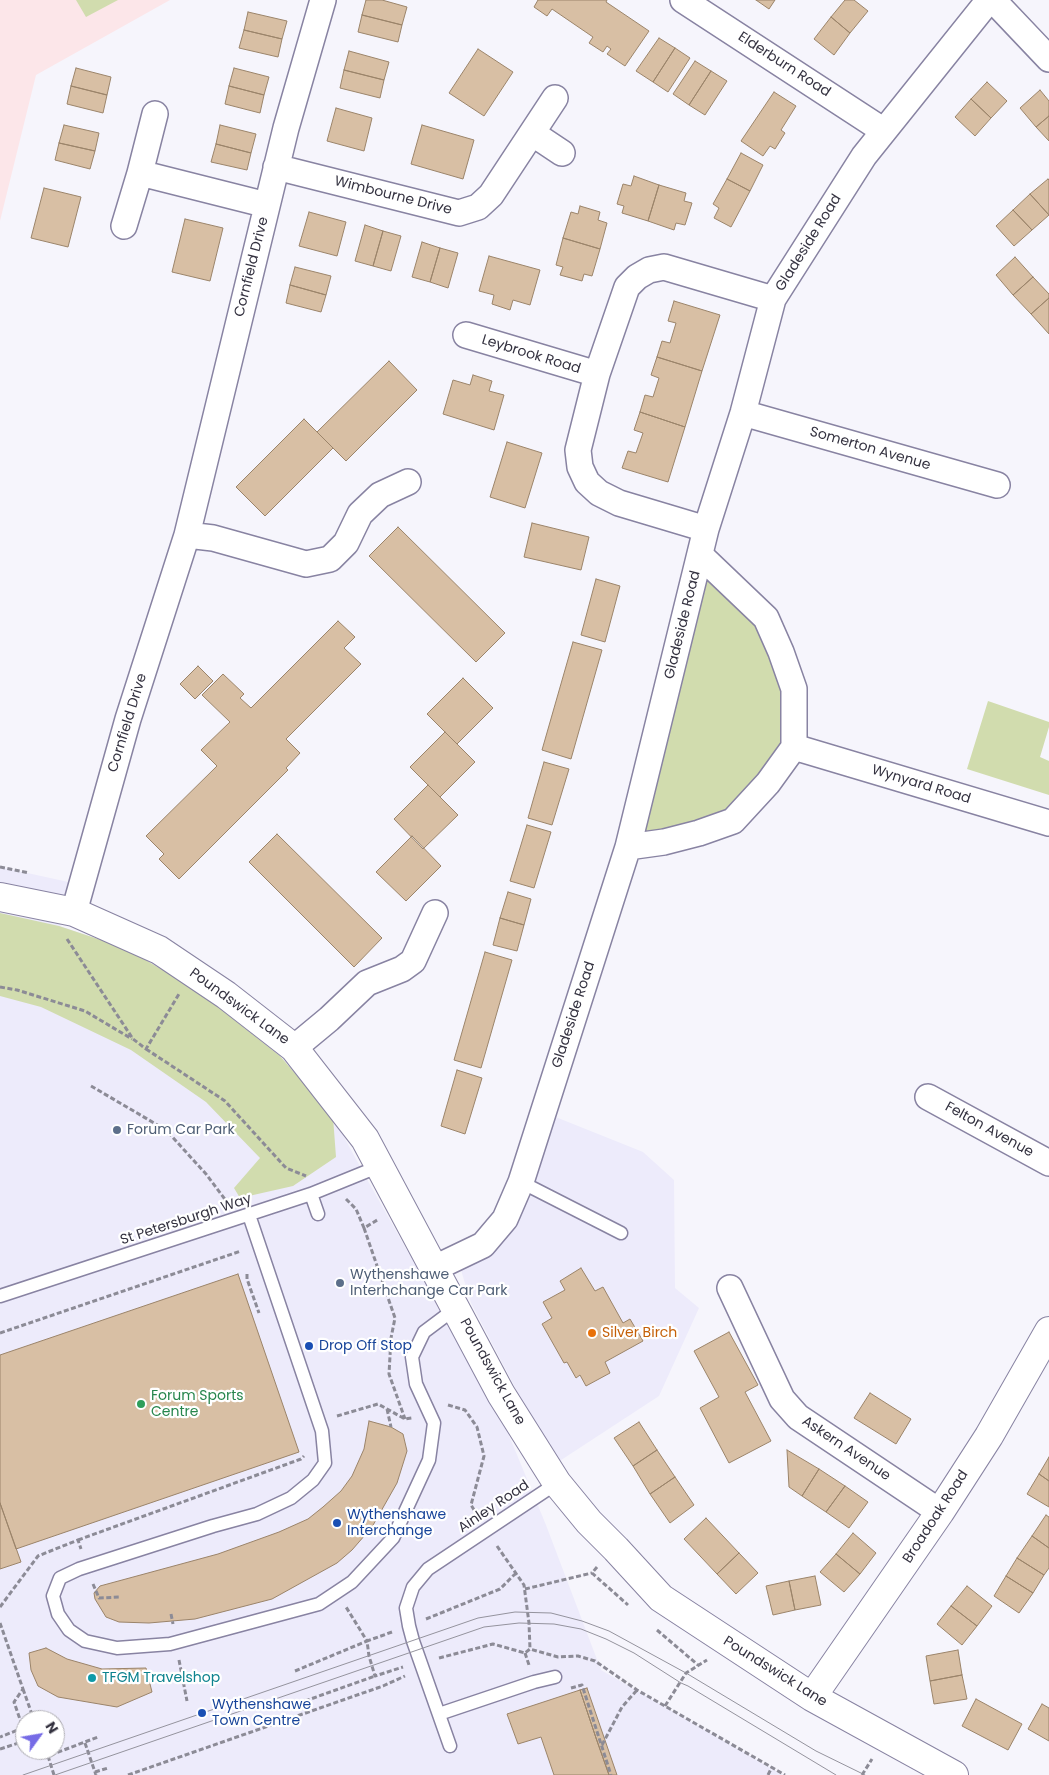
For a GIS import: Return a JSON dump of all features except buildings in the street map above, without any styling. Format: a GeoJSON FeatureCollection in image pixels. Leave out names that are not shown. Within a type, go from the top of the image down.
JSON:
{"type":"FeatureCollection","features":[{"type":"Feature","properties":{"kind":"street","name":"Cornfield Drive"},"geometry":{"type":"LineString","coordinates":[[68,911],[187,535],[276,167],[323,0]]}},
{"type":"Feature","properties":{"kind":"street","name":"Elderburn Road"},"geometry":{"type":"LineString","coordinates":[[683,0],[884,131]]}},
{"type":"Feature","properties":{"kind":"street","name":"Gladeside Road"},"geometry":{"type":"LineString","coordinates":[[435,1268],[483,1245],[505,1219],[521,1182],[628,847],[706,529],[743,413],[773,299],[864,156],[991,0]]}},
{"type":"Feature","properties":{"kind":"street"},"geometry":{"type":"LineString","coordinates":[[991,0],[1049,59]]}},
{"type":"Feature","properties":{"kind":"street","name":"Wimbourne Drive"},"geometry":{"type":"LineString","coordinates":[[276,167],[458,212],[478,207],[491,195],[555,98]]}},
{"type":"Feature","properties":{"kind":"street"},"geometry":{"type":"LineString","coordinates":[[124,226],[156,114]]}},
{"type":"Feature","properties":{"kind":"street"},"geometry":{"type":"LineString","coordinates":[[532,132],[562,153]]}},
{"type":"Feature","properties":{"kind":"street"},"geometry":{"type":"LineString","coordinates":[[140,173],[267,206]]}},
{"type":"Feature","properties":{"kind":"street","name":"Leybrook Road"},"geometry":{"type":"LineString","coordinates":[[706,529],[619,503],[598,494],[587,482],[580,467],[578,450],[597,374],[627,287],[637,277],[649,270],[664,267],[773,299]]}},
{"type":"Feature","properties":{"kind":"street","name":"Leybrook Road"},"geometry":{"type":"LineString","coordinates":[[466,335],[597,374]]}},
{"type":"Feature","properties":{"kind":"street","name":"Somerton Avenue"},"geometry":{"type":"LineString","coordinates":[[743,413],[997,484]]}},
{"type":"Feature","properties":{"kind":"street"},"geometry":{"type":"LineString","coordinates":[[187,535],[213,538],[306,564],[330,560],[346,543],[360,514],[380,495],[408,482]]}},
{"type":"Feature","properties":{"kind":"street"},"geometry":{"type":"LineString","coordinates":[[628,847],[664,842],[699,833],[733,821],[768,783],[794,747],[794,689],[782,652],[766,618],[700,555]]}},
{"type":"Feature","properties":{"kind":"street","name":"Wynyard Road"},"geometry":{"type":"LineString","coordinates":[[794,747],[1049,823]]}},
{"type":"Feature","properties":{"kind":"street","name":"Poundswick Lane"},"geometry":{"type":"LineString","coordinates":[[0,897],[68,911],[159,950],[226,995],[294,1048],[364,1139],[502,1394],[557,1483],[589,1522],[616,1548],[660,1598],[812,1697],[954,1775]]}},
{"type":"Feature","properties":{"kind":"street"},"geometry":{"type":"LineString","coordinates":[[294,1048],[329,1019],[367,982],[402,969],[413,961],[435,913]]}},
{"type":"Feature","properties":{"kind":"street","name":"Felton Avenue"},"geometry":{"type":"LineString","coordinates":[[928,1097],[1049,1163]]}},
{"type":"Feature","properties":{"kind":"street","name":"Askern Avenue"},"geometry":{"type":"LineString","coordinates":[[730,1288],[782,1399],[798,1417],[940,1512]]}},
{"type":"Feature","properties":{"kind":"street","name":"Broadoak Road"},"geometry":{"type":"LineString","coordinates":[[812,1697],[940,1512],[988,1436],[1049,1330]]}},
{"type":"Feature","properties":{"kind":"lane","name":"St Petersburgh Way"},"geometry":{"type":"LineString","coordinates":[[0,1296],[244,1217],[334,1186],[380,1166]]}},
{"type":"Feature","properties":{"kind":"lane"},"geometry":{"type":"LineString","coordinates":[[521,1182],[621,1233]]}},
{"type":"Feature","properties":{"kind":"lane"},"geometry":{"type":"LineString","coordinates":[[311,1194],[318,1214]]}},
{"type":"Feature","properties":{"kind":"lane"},"geometry":{"type":"LineString","coordinates":[[244,1217],[322,1431],[325,1463],[313,1480],[291,1498],[257,1514],[213,1526],[79,1569],[60,1578],[53,1596],[58,1614],[69,1630],[85,1641],[117,1648],[170,1644],[318,1604],[352,1582],[393,1538],[429,1460],[434,1423],[428,1414],[416,1384],[412,1357],[424,1332],[456,1308]]}},
{"type":"Feature","properties":{"kind":"lane","name":"Ainley Road"},"geometry":{"type":"LineString","coordinates":[[450,1746],[409,1626],[406,1608],[413,1587],[428,1568],[557,1483]]}},
{"type":"Feature","properties":{"kind":"lane"},"geometry":{"type":"LineString","coordinates":[[439,1714],[555,1677]]}},
{"type":"Feature","properties":{"kind":"path"},"geometry":{"type":"LineString","coordinates":[[68,911],[62,932],[133,1039]]}},
{"type":"Feature","properties":{"kind":"path"},"geometry":{"type":"LineString","coordinates":[[146,1049],[192,972]]}},
{"type":"Feature","properties":{"kind":"path"},"geometry":{"type":"LineString","coordinates":[[0,987],[17,990],[85,1011],[133,1039],[225,1101],[286,1168],[313,1178],[319,1178],[334,1186],[356,1210],[364,1228],[394,1318],[389,1374],[405,1419]]}},
{"type":"Feature","properties":{"kind":"path"},"geometry":{"type":"LineString","coordinates":[[0,1333],[246,1249],[244,1217],[166,1130],[91,1086]]}},
{"type":"Feature","properties":{"kind":"path"},"geometry":{"type":"LineString","coordinates":[[364,1228],[402,1207]]}},
{"type":"Feature","properties":{"kind":"path"},"geometry":{"type":"LineString","coordinates":[[247,1272],[247,1279],[260,1316]]}},
{"type":"Feature","properties":{"kind":"path"},"geometry":{"type":"LineString","coordinates":[[319,1422],[378,1404],[405,1419],[428,1414]]}},
{"type":"Feature","properties":{"kind":"path"},"geometry":{"type":"LineString","coordinates":[[387,1408],[392,1427]]}},
{"type":"Feature","properties":{"kind":"path"},"geometry":{"type":"LineString","coordinates":[[78,1540],[301,1459],[306,1451]]}},
{"type":"Feature","properties":{"kind":"path"},"geometry":{"type":"LineString","coordinates":[[295,1671],[500,1589],[516,1573]]}},
{"type":"Feature","properties":{"kind":"path"},"geometry":{"type":"LineString","coordinates":[[525,1589],[592,1573]]}},
{"type":"Feature","properties":{"kind":"path"},"geometry":{"type":"LineString","coordinates":[[337,1592],[366,1641],[375,1676]]}},
{"type":"Feature","properties":{"kind":"path"},"geometry":{"type":"LineString","coordinates":[[99,1598],[119,1597]]}},
{"type":"Feature","properties":{"kind":"path"},"geometry":{"type":"LineString","coordinates":[[171,1614],[172,1621]]}},
{"type":"Feature","properties":{"kind":"path"},"geometry":{"type":"LineString","coordinates":[[0,1623],[30,1710]]}},
{"type":"Feature","properties":{"kind":"path"},"geometry":{"type":"LineString","coordinates":[[304,1700],[375,1676],[493,1644],[525,1653]]}},
{"type":"Feature","properties":{"kind":"path"},"geometry":{"type":"LineString","coordinates":[[665,1706],[686,1673],[731,1644]]}},
{"type":"Feature","properties":{"kind":"path"},"geometry":{"type":"LineString","coordinates":[[525,1653],[530,1649],[558,1657],[578,1656],[595,1661],[637,1690],[785,1775]]}},
{"type":"Feature","properties":{"kind":"path"},"geometry":{"type":"LineString","coordinates":[[525,1653],[530,1684]]}},
{"type":"Feature","properties":{"kind":"path"},"geometry":{"type":"LineString","coordinates":[[128,1775],[383,1686],[421,1664]]}},
{"type":"Feature","properties":{"kind":"path"},"geometry":{"type":"LineString","coordinates":[[564,1690],[582,1684],[612,1775]]}},
{"type":"Feature","properties":{"kind":"path"},"geometry":{"type":"LineString","coordinates":[[0,1737],[23,1728],[14,1702],[23,1689]]}},
{"type":"Feature","properties":{"kind":"path"},"geometry":{"type":"LineString","coordinates":[[602,1746],[622,1707],[637,1690]]}},
{"type":"Feature","properties":{"kind":"path"},"geometry":{"type":"LineString","coordinates":[[65,1750],[98,1737]]}},
{"type":"Feature","properties":{"kind":"path"},"geometry":{"type":"LineString","coordinates":[[85,1743],[95,1773],[108,1768]]}},
{"type":"Feature","properties":{"kind":"path"},"geometry":{"type":"LineString","coordinates":[[0,1749],[15,1744]]}},
{"type":"Feature","properties":{"kind":"path"},"geometry":{"type":"LineString","coordinates":[[49,1760],[54,1775]]}},
{"type":"Feature","properties":{"kind":"path"},"geometry":{"type":"LineString","coordinates":[[768,1775],[772,1767]]}},
{"type":"Feature","properties":{"kind":"shaded area"},"geometry":{"type":"Polygon","coordinates":[[[0,0],[170,0],[36,75],[0,221],[0,0]]]}},
{"type":"Feature","properties":{"kind":"shaded area"},"geometry":{"type":"Polygon","coordinates":[[[0,867],[82,885],[60,926],[125,948],[280,1056],[333,1117],[503,1421],[546,1525],[601,1670],[783,1775],[0,1775],[0,867]]]}},
{"type":"Feature","properties":{"kind":"shaded area"},"geometry":{"type":"Polygon","coordinates":[[[543,1112],[643,1152],[674,1180],[675,1288],[699,1308],[659,1396],[555,1464],[471,1303],[457,1257],[483,1245],[543,1112]]]}},
{"type":"Feature","properties":{"kind":"green space"},"geometry":{"type":"Polygon","coordinates":[[[76,0],[118,0],[86,17],[76,0]]]}},
{"type":"Feature","properties":{"kind":"green space"},"geometry":{"type":"Polygon","coordinates":[[[700,555],[782,652],[794,747],[733,821],[628,847],[700,555]]]}},
{"type":"Feature","properties":{"kind":"green space"},"geometry":{"type":"Polygon","coordinates":[[[988,701],[1049,722],[1040,757],[1049,761],[1049,795],[967,769],[988,701]]]}},
{"type":"Feature","properties":{"kind":"green space"},"geometry":{"type":"Polygon","coordinates":[[[0,913],[59,926],[125,948],[195,989],[280,1056],[333,1117],[336,1157],[293,1186],[240,1198],[234,1188],[260,1158],[206,1102],[131,1050],[41,1007],[0,996],[0,913]]]}},
{"type":"Feature","properties":{"kind":"tram line"},"geometry":{"type":"LineString","coordinates":[[23,1775],[478,1618],[515,1612],[551,1613],[582,1621],[609,1631],[686,1673],[816,1751],[865,1775]]}},
{"type":"Feature","properties":{"kind":"tram line"},"geometry":{"type":"LineString","coordinates":[[55,1775],[484,1627],[519,1623],[554,1624],[581,1629],[606,1639],[634,1653],[836,1775]]}},
{"type":"Feature","properties":{"kind":"place","name":"Forum Car Park"},"geometry":{"type":"Point","coordinates":[117,1130]}},
{"type":"Feature","properties":{"kind":"place","name":"Wythenshawe Interhchange Car Park"},"geometry":{"type":"Point","coordinates":[340,1283]}},
{"type":"Feature","properties":{"kind":"place","name":"Silver Birch"},"geometry":{"type":"Point","coordinates":[592,1333]}},
{"type":"Feature","properties":{"kind":"place","name":"Drop Off Stop"},"geometry":{"type":"Point","coordinates":[309,1346]}},
{"type":"Feature","properties":{"kind":"place","name":"Forum Sports Centre"},"geometry":{"type":"Point","coordinates":[141,1404]}},
{"type":"Feature","properties":{"kind":"place","name":"Wythenshawe Interchange"},"geometry":{"type":"Point","coordinates":[337,1523]}},
{"type":"Feature","properties":{"kind":"place","name":"TFGM Travelshop"},"geometry":{"type":"Point","coordinates":[92,1678]}},
{"type":"Feature","properties":{"kind":"place","name":"Wythenshawe Town Centre"},"geometry":{"type":"Point","coordinates":[202,1713]}}]}
